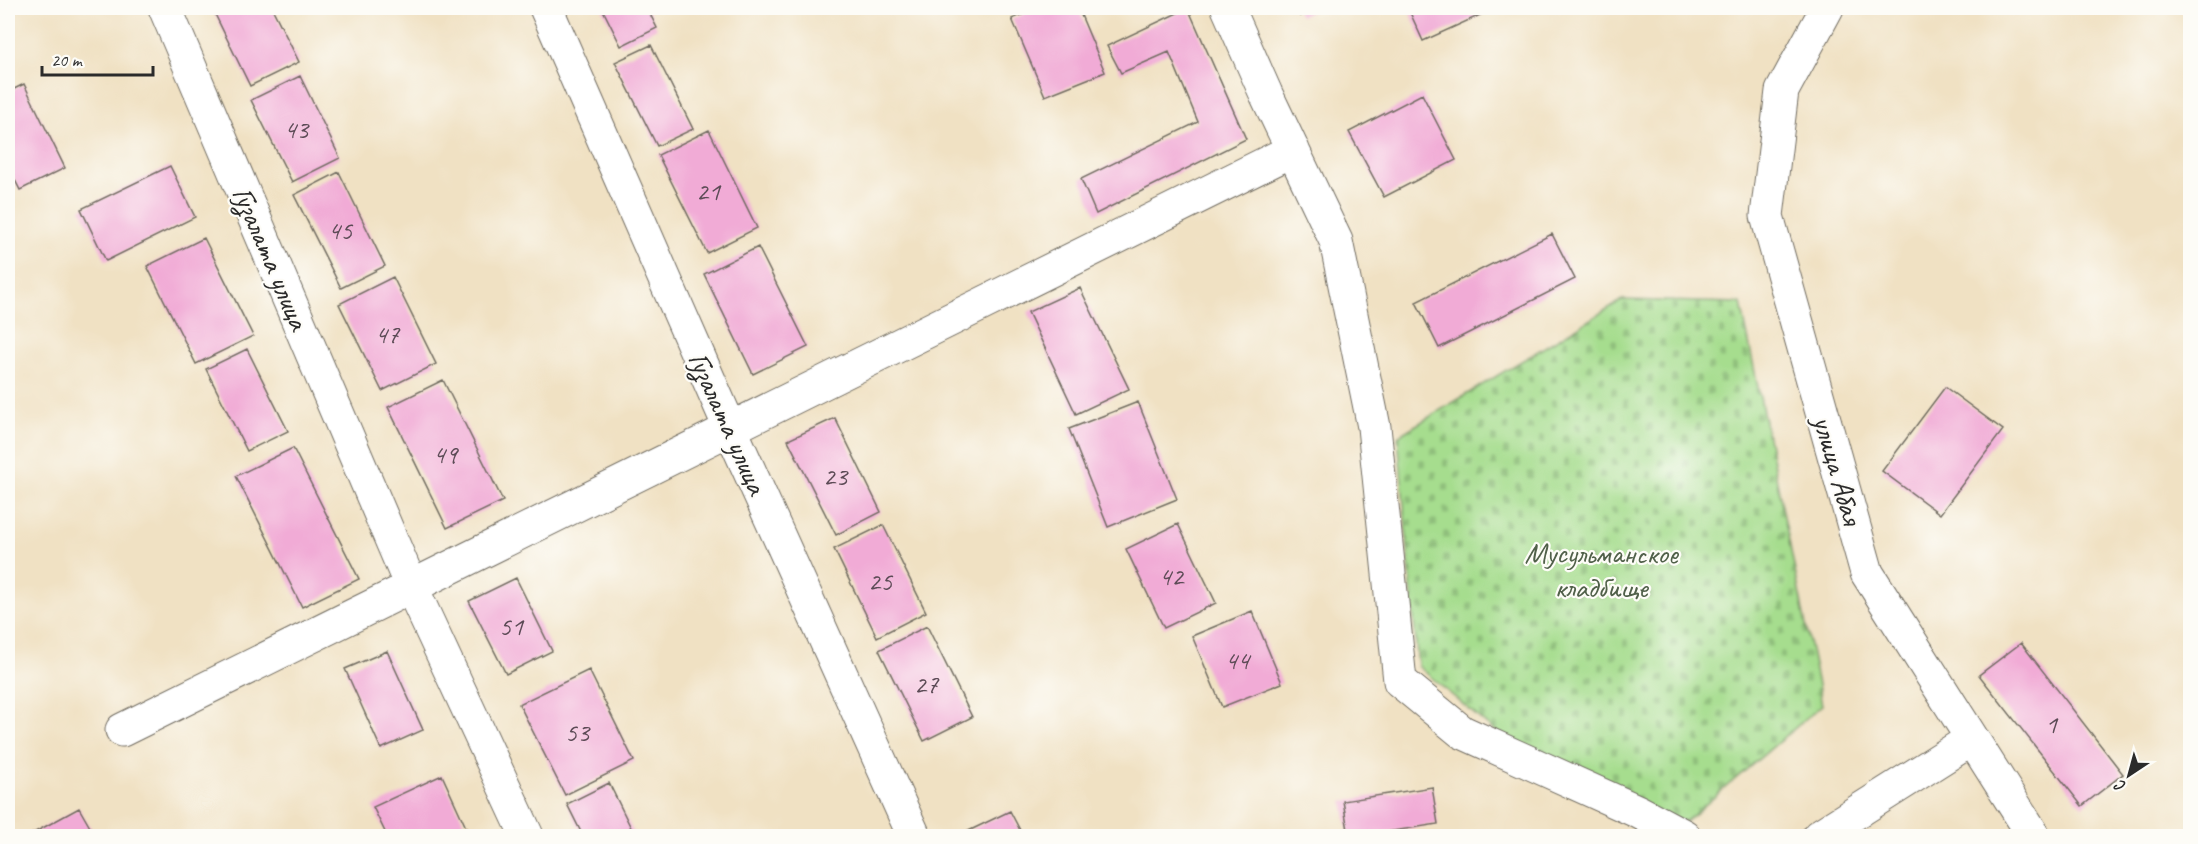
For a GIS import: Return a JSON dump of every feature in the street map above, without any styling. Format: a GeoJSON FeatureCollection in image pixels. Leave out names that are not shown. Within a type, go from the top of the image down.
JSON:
{"type":"FeatureCollection","features":[{"type":"Feature","properties":{"kind":"street","name":"Гузалата улица"},"geometry":{"type":"LineString","coordinates":[[165,8],[411,586],[527,837]]}},
{"type":"Feature","properties":{"kind":"street","name":"Гузалата улица"},"geometry":{"type":"LineString","coordinates":[[546,8],[730,428],[914,837]]}},
{"type":"Feature","properties":{"kind":"street"},"geometry":{"type":"LineString","coordinates":[[1228,8],[1336,242],[1374,427],[1400,681],[1462,732],[1639,812],[1684,837]]}},
{"type":"Feature","properties":{"kind":"street","name":"улица Абая"},"geometry":{"type":"LineString","coordinates":[[1827,8],[1782,91],[1767,216],[1867,573],[2034,837]]}},
{"type":"Feature","properties":{"kind":"street"},"geometry":{"type":"LineString","coordinates":[[122,730],[1293,150]]}},
{"type":"Feature","properties":{"kind":"street"},"geometry":{"type":"LineString","coordinates":[[1819,837],[1972,739]]}},
{"type":"Feature","properties":{"kind":"green space","name":"Мусульманское кладбище"},"geometry":{"type":"Polygon","coordinates":[[[1622,300],[1741,303],[1822,705],[1685,822],[1568,794],[1418,666],[1398,436],[1622,300]]]}},
{"type":"Feature","properties":{"kind":"building"},"geometry":{"type":"Polygon","coordinates":[[[212,8],[272,8],[299,62],[250,86],[212,8]]]}},
{"type":"Feature","properties":{"kind":"building"},"geometry":{"type":"Polygon","coordinates":[[[602,8],[647,8],[657,28],[621,46],[602,8]]]}},
{"type":"Feature","properties":{"kind":"building"},"geometry":{"type":"Polygon","coordinates":[[[1038,8],[1078,8],[1105,72],[1045,96],[1012,19],[1038,8]]]}},
{"type":"Feature","properties":{"kind":"building"},"geometry":{"type":"Polygon","coordinates":[[[1188,8],[1246,139],[1096,214],[1081,179],[1198,122],[1169,52],[1121,73],[1107,46],[1188,8]]]}},
{"type":"Feature","properties":{"kind":"building"},"geometry":{"type":"Polygon","coordinates":[[[1296,8],[1320,8],[1300,16],[1296,8]]]}},
{"type":"Feature","properties":{"kind":"building"},"geometry":{"type":"Polygon","coordinates":[[[1408,8],[1485,8],[1487,12],[1423,41],[1408,8]]]}},
{"type":"Feature","properties":{"kind":"building"},"geometry":{"type":"Polygon","coordinates":[[[651,45],[693,129],[657,146],[615,62],[651,45]]]}},
{"type":"Feature","properties":{"kind":"building"},"geometry":{"type":"Polygon","coordinates":[[[300,76],[340,158],[292,182],[251,100],[300,76]]]}},
{"type":"Feature","properties":{"kind":"building"},"geometry":{"type":"Polygon","coordinates":[[[24,84],[65,168],[20,190],[8,166],[8,92],[24,84]]]}},
{"type":"Feature","properties":{"kind":"building"},"geometry":{"type":"Polygon","coordinates":[[[1422,94],[1456,160],[1384,197],[1349,132],[1422,94]]]}},
{"type":"Feature","properties":{"kind":"building"},"geometry":{"type":"Polygon","coordinates":[[[709,130],[757,228],[707,253],[658,155],[709,130]]]}},
{"type":"Feature","properties":{"kind":"building"},"geometry":{"type":"Polygon","coordinates":[[[170,166],[195,217],[106,261],[81,209],[170,166]]]}},
{"type":"Feature","properties":{"kind":"building"},"geometry":{"type":"Polygon","coordinates":[[[339,172],[385,266],[341,288],[294,195],[339,172]]]}},
{"type":"Feature","properties":{"kind":"building"},"geometry":{"type":"Polygon","coordinates":[[[1552,234],[1575,279],[1439,348],[1416,302],[1552,234]]]}},
{"type":"Feature","properties":{"kind":"building"},"geometry":{"type":"Polygon","coordinates":[[[204,238],[253,336],[196,364],[147,266],[204,238]]]}},
{"type":"Feature","properties":{"kind":"building"},"geometry":{"type":"Polygon","coordinates":[[[758,247],[808,347],[753,374],[704,274],[758,247]]]}},
{"type":"Feature","properties":{"kind":"building"},"geometry":{"type":"Polygon","coordinates":[[[393,277],[436,364],[382,391],[339,304],[393,277]]]}},
{"type":"Feature","properties":{"kind":"building"},"geometry":{"type":"Polygon","coordinates":[[[1080,288],[1129,389],[1076,414],[1028,312],[1080,288]]]}},
{"type":"Feature","properties":{"kind":"building"},"geometry":{"type":"Polygon","coordinates":[[[247,349],[288,431],[247,451],[206,369],[247,349]]]}},
{"type":"Feature","properties":{"kind":"building"},"geometry":{"type":"Polygon","coordinates":[[[443,380],[503,501],[447,528],[388,407],[443,380]]]}},
{"type":"Feature","properties":{"kind":"building"},"geometry":{"type":"Polygon","coordinates":[[[1945,387],[2003,430],[1940,514],[1882,471],[1945,387]]]}},
{"type":"Feature","properties":{"kind":"building"},"geometry":{"type":"Polygon","coordinates":[[[1138,402],[1177,499],[1108,527],[1069,429],[1138,402]]]}},
{"type":"Feature","properties":{"kind":"building"},"geometry":{"type":"Polygon","coordinates":[[[835,418],[881,512],[836,535],[788,440],[835,418]]]}},
{"type":"Feature","properties":{"kind":"building"},"geometry":{"type":"Polygon","coordinates":[[[293,448],[359,579],[302,607],[236,476],[293,448]]]}},
{"type":"Feature","properties":{"kind":"building"},"geometry":{"type":"Polygon","coordinates":[[[1178,524],[1216,603],[1164,628],[1126,549],[1178,524]]]}},
{"type":"Feature","properties":{"kind":"building"},"geometry":{"type":"Polygon","coordinates":[[[883,525],[926,612],[877,637],[834,549],[883,525]]]}},
{"type":"Feature","properties":{"kind":"building"},"geometry":{"type":"Polygon","coordinates":[[[516,578],[552,651],[506,674],[469,601],[516,578]]]}},
{"type":"Feature","properties":{"kind":"building"},"geometry":{"type":"Polygon","coordinates":[[[1252,611],[1282,683],[1222,707],[1192,636],[1252,611]]]}},
{"type":"Feature","properties":{"kind":"building"},"geometry":{"type":"Polygon","coordinates":[[[927,626],[972,717],[924,741],[879,650],[927,626]]]}},
{"type":"Feature","properties":{"kind":"building"},"geometry":{"type":"Polygon","coordinates":[[[2021,643],[2123,774],[2082,806],[1979,675],[2021,643]]]}},
{"type":"Feature","properties":{"kind":"building"},"geometry":{"type":"Polygon","coordinates":[[[387,651],[423,730],[381,749],[345,669],[387,651]]]}},
{"type":"Feature","properties":{"kind":"building"},"geometry":{"type":"Polygon","coordinates":[[[589,670],[634,761],[565,795],[519,704],[589,670]]]}},
{"type":"Feature","properties":{"kind":"building"},"geometry":{"type":"Polygon","coordinates":[[[442,775],[470,836],[387,836],[373,807],[442,775]]]}},
{"type":"Feature","properties":{"kind":"building"},"geometry":{"type":"Polygon","coordinates":[[[609,783],[635,836],[583,836],[567,804],[609,783]]]}},
{"type":"Feature","properties":{"kind":"building"},"geometry":{"type":"Polygon","coordinates":[[[1432,787],[1438,824],[1349,836],[1343,801],[1432,787]]]}},
{"type":"Feature","properties":{"kind":"building"},"geometry":{"type":"Polygon","coordinates":[[[79,808],[95,836],[28,836],[79,808]]]}},
{"type":"Feature","properties":{"kind":"building"},"geometry":{"type":"Polygon","coordinates":[[[1010,811],[1023,836],[958,836],[1010,811]]]}}]}
